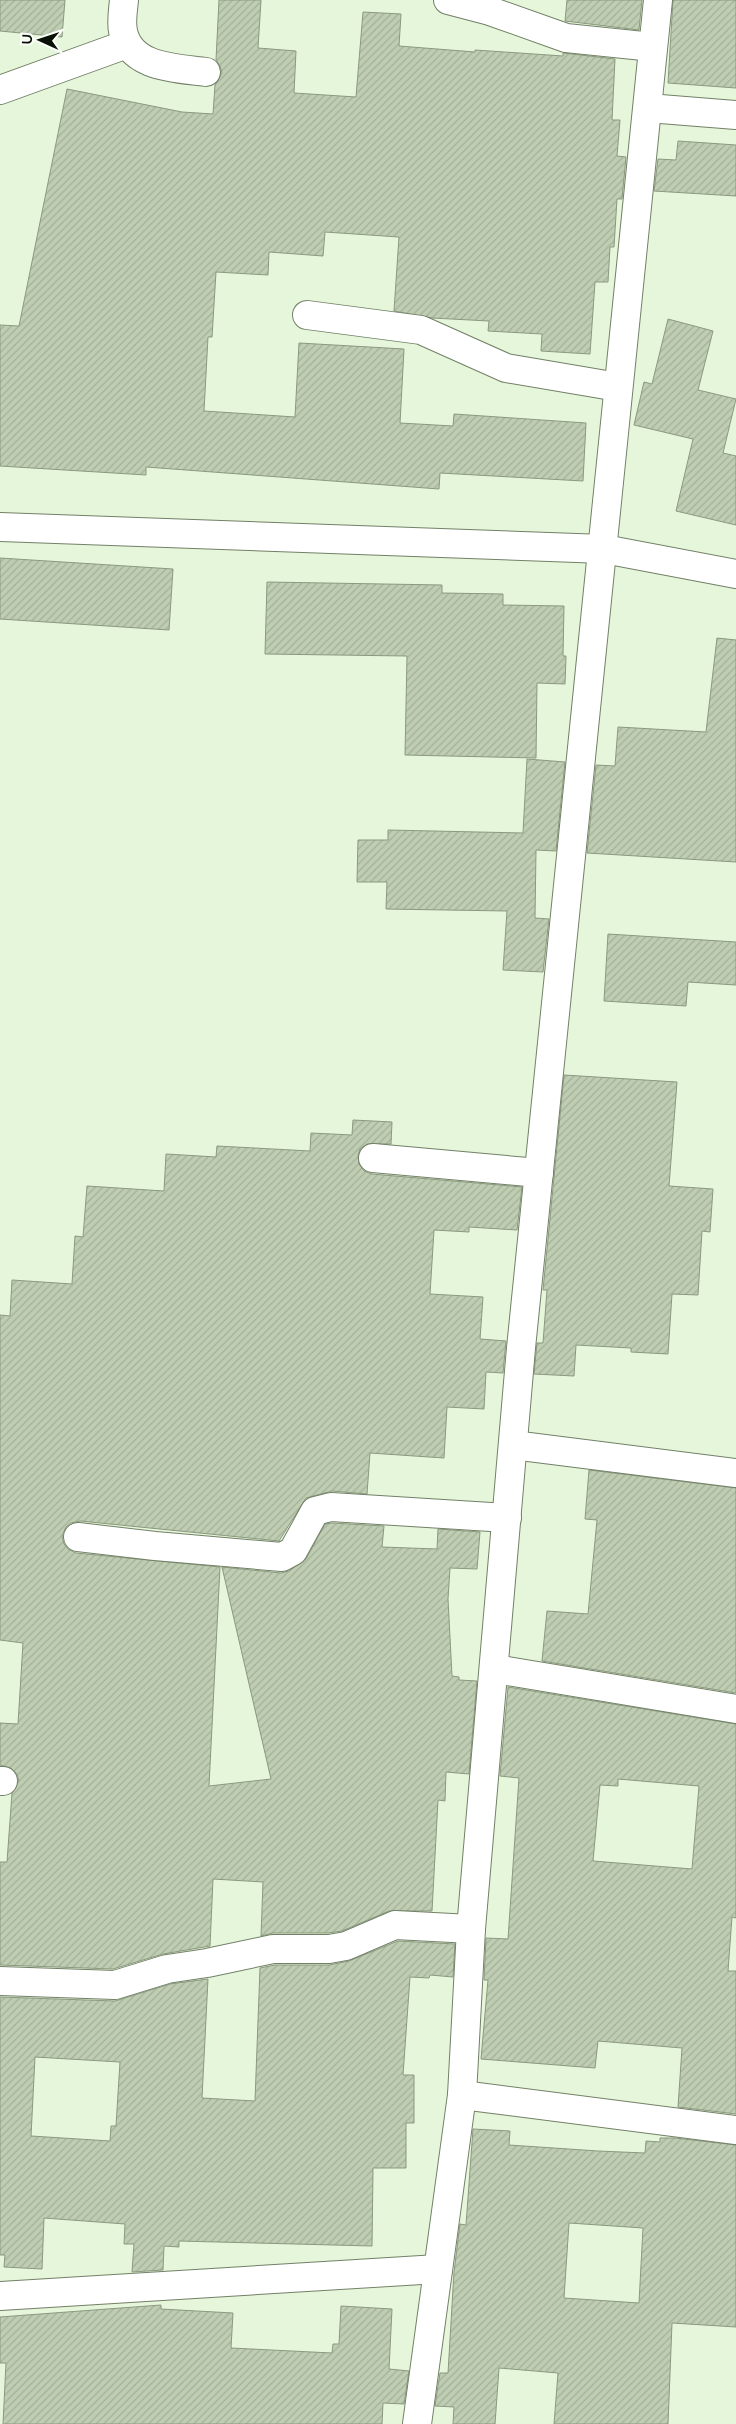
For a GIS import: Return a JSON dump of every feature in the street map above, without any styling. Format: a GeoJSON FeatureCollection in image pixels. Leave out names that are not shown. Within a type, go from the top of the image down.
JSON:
{"type":"FeatureCollection","features":[{"type":"Feature","properties":{"kind":"street"},"geometry":{"type":"LineString","coordinates":[[124,0],[122,30],[127,44],[136,53],[157,66],[206,72]]}},
{"type":"Feature","properties":{"kind":"street"},"geometry":{"type":"LineString","coordinates":[[448,0],[490,11],[566,38],[653,47]]}},
{"type":"Feature","properties":{"kind":"street"},"geometry":{"type":"LineString","coordinates":[[417,2424],[462,2095],[471,1930],[513,1445],[658,0]]}},
{"type":"Feature","properties":{"kind":"street"},"geometry":{"type":"LineString","coordinates":[[0,90],[127,44]]}},
{"type":"Feature","properties":{"kind":"street"},"geometry":{"type":"LineString","coordinates":[[648,108],[736,116]]}},
{"type":"Feature","properties":{"kind":"street"},"geometry":{"type":"LineString","coordinates":[[307,315],[421,330],[506,368],[618,387]]}},
{"type":"Feature","properties":{"kind":"street"},"geometry":{"type":"LineString","coordinates":[[0,527],[604,549],[736,574]]}},
{"type":"Feature","properties":{"kind":"street"},"geometry":{"type":"LineString","coordinates":[[373,1158],[539,1173]]}},
{"type":"Feature","properties":{"kind":"street"},"geometry":{"type":"LineString","coordinates":[[513,1445],[736,1473]]}},
{"type":"Feature","properties":{"kind":"street"},"geometry":{"type":"LineString","coordinates":[[78,1537],[282,1557],[293,1551],[315,1511],[331,1507],[507,1518]]}},
{"type":"Feature","properties":{"kind":"street"},"geometry":{"type":"LineString","coordinates":[[495,1669],[736,1709]]}},
{"type":"Feature","properties":{"kind":"street"},"geometry":{"type":"LineString","coordinates":[[0,1981],[115,1986],[167,1969],[207,1964],[273,1949],[329,1949],[346,1946],[395,1926],[471,1930]]}},
{"type":"Feature","properties":{"kind":"street"},"geometry":{"type":"LineString","coordinates":[[462,2095],[736,2130]]}},
{"type":"Feature","properties":{"kind":"street"},"geometry":{"type":"LineString","coordinates":[[0,2296],[438,2268]]}},
{"type":"Feature","properties":{"kind":"building"},"geometry":{"type":"Polygon","coordinates":[[[0,0],[65,0],[62,37],[0,31],[0,0]]]}},
{"type":"Feature","properties":{"kind":"building"},"geometry":{"type":"Polygon","coordinates":[[[219,0],[261,0],[258,48],[296,51],[294,93],[356,97],[363,12],[401,14],[399,46],[563,56],[563,53],[615,59],[612,120],[620,120],[617,156],[626,157],[622,199],[617,199],[614,247],[610,247],[608,282],[595,282],[590,354],[541,351],[542,334],[488,331],[489,321],[432,318],[394,311],[399,237],[325,232],[323,256],[269,252],[268,275],[216,272],[212,337],[208,337],[204,411],[295,417],[299,343],[404,349],[400,423],[453,426],[454,414],[586,423],[583,481],[440,473],[439,489],[146,467],[146,475],[0,466],[0,325],[19,326],[67,89],[182,112],[213,114],[215,85],[222,73],[216,60],[219,0]]]}},
{"type":"Feature","properties":{"kind":"building"},"geometry":{"type":"Polygon","coordinates":[[[567,0],[642,0],[639,30],[565,21],[567,0]]]}},
{"type":"Feature","properties":{"kind":"building"},"geometry":{"type":"Polygon","coordinates":[[[673,0],[736,0],[736,88],[668,83],[673,0]]]}},
{"type":"Feature","properties":{"kind":"building"},"geometry":{"type":"Polygon","coordinates":[[[678,141],[736,145],[736,196],[654,191],[658,159],[676,160],[678,141]]]}},
{"type":"Feature","properties":{"kind":"building"},"geometry":{"type":"Polygon","coordinates":[[[668,319],[713,331],[698,390],[736,399],[723,453],[736,456],[736,525],[676,511],[693,439],[634,425],[644,382],[652,384],[668,319]]]}},
{"type":"Feature","properties":{"kind":"building"},"geometry":{"type":"Polygon","coordinates":[[[0,558],[173,569],[169,630],[0,619],[0,558]]]}},
{"type":"Feature","properties":{"kind":"building"},"geometry":{"type":"Polygon","coordinates":[[[267,582],[442,585],[442,593],[503,594],[503,605],[564,606],[563,656],[566,656],[565,684],[537,683],[536,758],[405,755],[407,656],[265,654],[267,582]]]}},
{"type":"Feature","properties":{"kind":"building"},"geometry":{"type":"Polygon","coordinates":[[[717,638],[736,640],[736,862],[587,853],[596,765],[615,766],[618,727],[706,732],[717,638]]]}},
{"type":"Feature","properties":{"kind":"building"},"geometry":{"type":"Polygon","coordinates":[[[527,759],[565,762],[556,851],[536,850],[535,918],[549,919],[543,972],[503,970],[507,911],[386,909],[387,882],[357,882],[358,840],[388,840],[388,830],[523,833],[527,759]]]}},
{"type":"Feature","properties":{"kind":"building"},"geometry":{"type":"Polygon","coordinates":[[[608,934],[736,942],[736,985],[688,982],[686,1006],[604,1001],[608,934]]]}},
{"type":"Feature","properties":{"kind":"building"},"geometry":{"type":"Polygon","coordinates":[[[564,1075],[677,1082],[669,1186],[713,1189],[710,1232],[702,1231],[698,1295],[672,1294],[668,1354],[631,1352],[631,1348],[576,1345],[574,1376],[534,1374],[537,1343],[543,1343],[547,1290],[543,1290],[564,1075]]]}},
{"type":"Feature","properties":{"kind":"building"},"geometry":{"type":"Polygon","coordinates":[[[353,1120],[392,1122],[391,1144],[367,1144],[360,1149],[358,1156],[359,1164],[364,1171],[372,1174],[522,1187],[517,1230],[469,1227],[469,1232],[434,1230],[430,1294],[483,1297],[480,1339],[506,1341],[503,1373],[486,1372],[484,1409],[447,1407],[444,1458],[370,1453],[367,1494],[332,1491],[306,1498],[279,1541],[80,1521],[71,1523],[66,1527],[62,1536],[64,1544],[68,1549],[76,1553],[220,1567],[209,1786],[271,1779],[222,1567],[281,1573],[289,1571],[306,1559],[325,1524],[332,1523],[384,1526],[382,1547],[437,1549],[438,1529],[480,1532],[477,1569],[450,1568],[448,1599],[452,1676],[459,1677],[459,1680],[477,1681],[469,1774],[446,1772],[445,1801],[438,1800],[432,1911],[389,1911],[342,1931],[328,1933],[273,1933],[261,1936],[263,1882],[213,1879],[210,1946],[163,1954],[113,1969],[0,1965],[0,1862],[7,1862],[12,1793],[19,1781],[17,1774],[11,1768],[0,1765],[0,1723],[18,1724],[23,1643],[0,1640],[0,1315],[10,1316],[12,1280],[72,1284],[75,1236],[83,1237],[87,1186],[164,1191],[166,1154],[216,1157],[217,1146],[310,1151],[311,1133],[352,1135],[353,1120]]]}},
{"type":"Feature","properties":{"kind":"building"},"geometry":{"type":"Polygon","coordinates":[[[589,1470],[736,1488],[736,1693],[542,1661],[547,1611],[588,1614],[597,1520],[585,1519],[589,1470]]]}},
{"type":"Feature","properties":{"kind":"building"},"geometry":{"type":"Polygon","coordinates":[[[508,1687],[736,1724],[736,1918],[732,1917],[728,1971],[736,1971],[736,2114],[678,2107],[682,2048],[598,2041],[595,2068],[481,2059],[488,1980],[484,1980],[486,1938],[508,1939],[519,1778],[500,1776],[508,1687]],[[618,1779],[618,1786],[600,1785],[593,1861],[692,1869],[699,1786],[618,1779]]]}},
{"type":"Feature","properties":{"kind":"building"},"geometry":{"type":"Polygon","coordinates":[[[398,1941],[455,1944],[453,1977],[430,1975],[429,1978],[410,1977],[403,2075],[414,2075],[414,2123],[406,2123],[406,2168],[373,2168],[372,2246],[179,2241],[179,2247],[164,2246],[163,2270],[132,2272],[134,2244],[124,2244],[125,2224],[44,2218],[42,2269],[4,2267],[5,2255],[0,2255],[0,1997],[115,2001],[170,1984],[208,1979],[202,2098],[255,2101],[260,1968],[275,1965],[329,1965],[349,1961],[398,1941]],[[35,2057],[31,2136],[110,2141],[111,2126],[116,2126],[120,2062],[35,2057]]]}},
{"type":"Feature","properties":{"kind":"building"},"geometry":{"type":"Polygon","coordinates":[[[473,2129],[510,2131],[509,2145],[598,2151],[645,2153],[646,2141],[660,2142],[660,2138],[736,2145],[736,2327],[672,2323],[668,2424],[554,2424],[558,2373],[499,2368],[495,2424],[453,2424],[454,2407],[435,2406],[440,2373],[448,2373],[454,2272],[460,2224],[466,2225],[473,2129]],[[569,2223],[564,2298],[639,2303],[643,2228],[569,2223]]]}},
{"type":"Feature","properties":{"kind":"building"},"geometry":{"type":"Polygon","coordinates":[[[161,2305],[161,2309],[233,2313],[231,2348],[332,2353],[333,2344],[339,2344],[341,2306],[392,2309],[389,2369],[409,2371],[404,2404],[383,2403],[382,2424],[3,2424],[6,2363],[0,2363],[0,2317],[161,2305]]]}}]}
